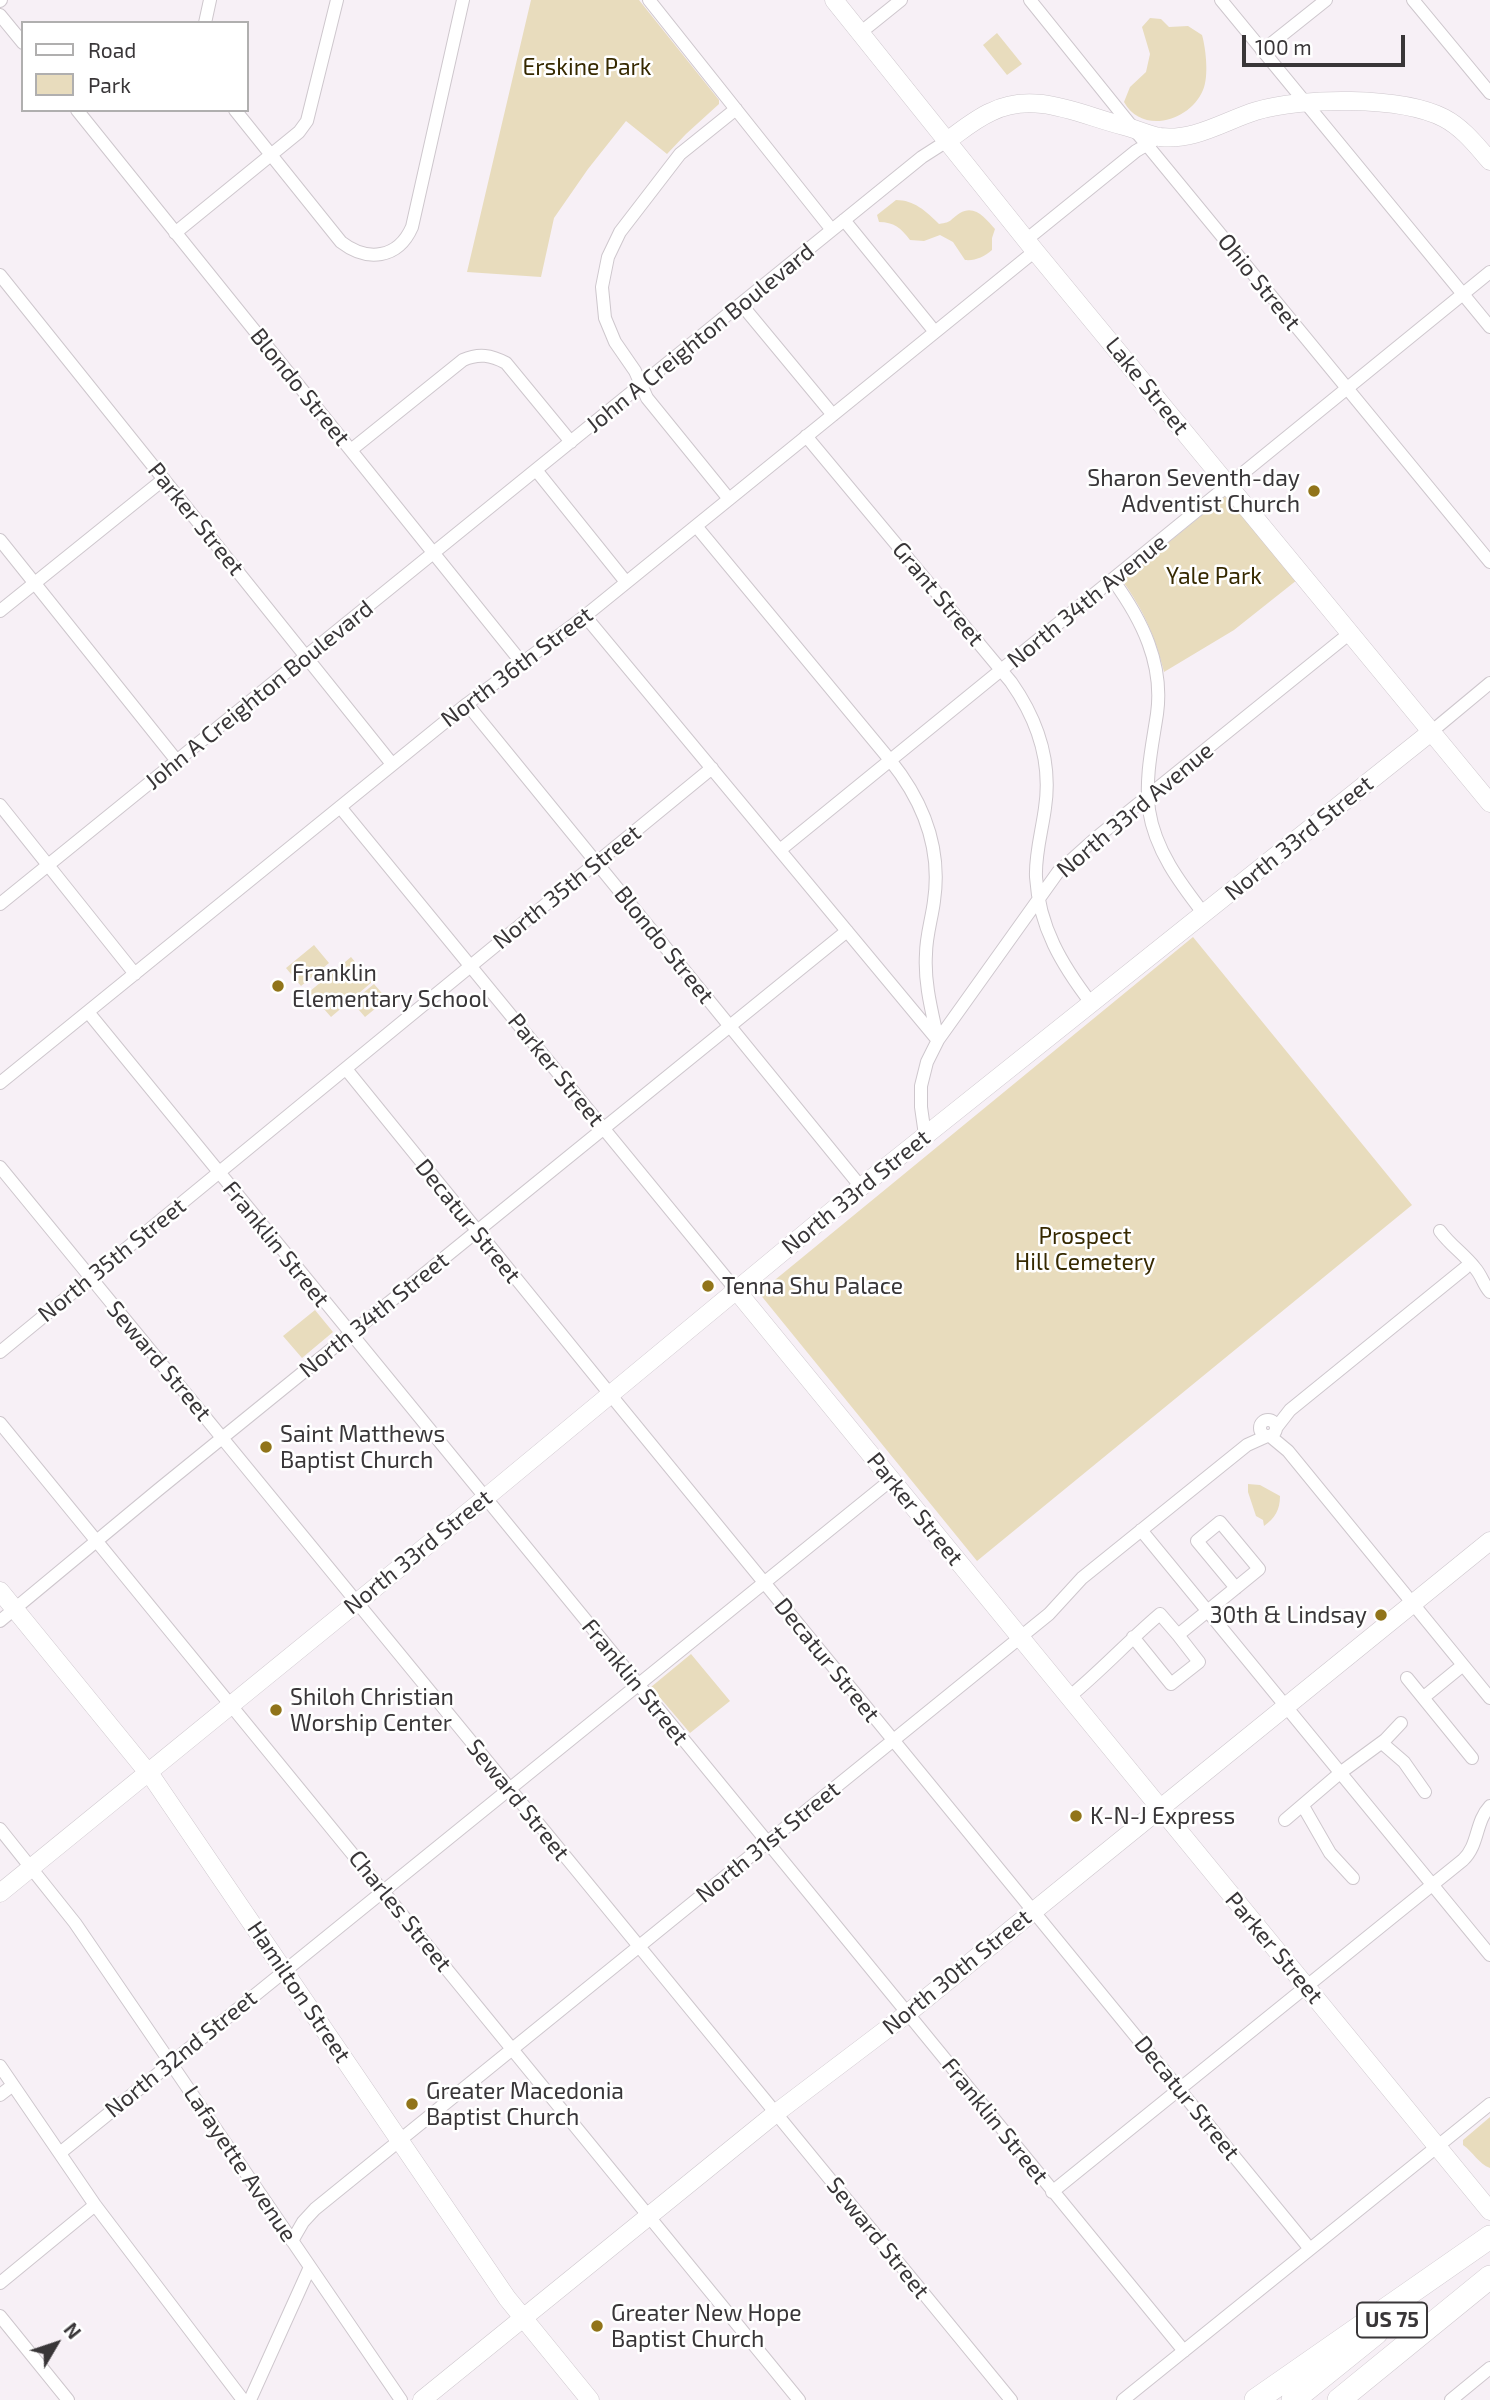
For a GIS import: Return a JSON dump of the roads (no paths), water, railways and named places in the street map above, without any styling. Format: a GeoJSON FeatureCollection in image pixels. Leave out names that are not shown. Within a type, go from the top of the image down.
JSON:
{"type":"FeatureCollection","features":[{"type":"Feature","properties":{"kind":"highway"},"geometry":{"type":"LineString","coordinates":[[1256,2400],[1490,2239]]}},
{"type":"Feature","properties":{"kind":"highway","name":"US 75"},"geometry":{"type":"LineString","coordinates":[[1293,2400],[1490,2239]]}},
{"type":"Feature","properties":{"kind":"highway","name":"US 75"},"geometry":{"type":"LineString","coordinates":[[1339,2400],[1490,2277]]}},
{"type":"Feature","properties":{"kind":"highway"},"geometry":{"type":"LineString","coordinates":[[1345,2400],[1413,2340]]}},
{"type":"Feature","properties":{"kind":"street"},"geometry":{"type":"LineString","coordinates":[[205,21],[210,0]]}},
{"type":"Feature","properties":{"kind":"street"},"geometry":{"type":"LineString","coordinates":[[175,233],[299,132],[307,121],[337,0]]}},
{"type":"Feature","properties":{"kind":"street"},"geometry":{"type":"LineString","coordinates":[[237,112],[341,242],[358,253],[376,256],[385,254],[400,245],[412,227],[463,0]]}},
{"type":"Feature","properties":{"kind":"street"},"geometry":{"type":"LineString","coordinates":[[649,0],[832,229]]}},
{"type":"Feature","properties":{"kind":"street","name":"Lake Street"},"geometry":{"type":"LineString","coordinates":[[834,0],[1031,245],[1490,803]]}},
{"type":"Feature","properties":{"kind":"street"},"geometry":{"type":"LineString","coordinates":[[860,33],[901,0]]}},
{"type":"Feature","properties":{"kind":"street"},"geometry":{"type":"LineString","coordinates":[[1030,0],[1133,128]]}},
{"type":"Feature","properties":{"kind":"street"},"geometry":{"type":"LineString","coordinates":[[1221,0],[1490,327]]}},
{"type":"Feature","properties":{"kind":"street"},"geometry":{"type":"LineString","coordinates":[[1262,51],[1326,0]]}},
{"type":"Feature","properties":{"kind":"street"},"geometry":{"type":"LineString","coordinates":[[1413,0],[1490,93]]}},
{"type":"Feature","properties":{"kind":"street"},"geometry":{"type":"LineString","coordinates":[[0,15],[21,41]]}},
{"type":"Feature","properties":{"kind":"street","name":"John A Creighton Boulevard"},"geometry":{"type":"LineString","coordinates":[[0,904],[922,157],[989,113],[1004,106],[1025,102],[1053,105],[1133,128],[1153,141],[1197,134],[1279,104],[1377,104],[1424,110],[1453,124],[1468,136],[1490,161]]}},
{"type":"Feature","properties":{"kind":"street"},"geometry":{"type":"LineString","coordinates":[[729,499],[648,398],[605,318],[602,287],[608,257],[620,232],[680,154],[736,109]]}},
{"type":"Feature","properties":{"kind":"street","name":"Blondo Street"},"geometry":{"type":"LineString","coordinates":[[79,112],[522,663]]}},
{"type":"Feature","properties":{"kind":"street","name":"North 36th Street"},"geometry":{"type":"LineString","coordinates":[[2,1077],[88,1012],[467,704],[585,616],[833,415],[935,332],[1031,245],[1153,141]]}},
{"type":"Feature","properties":{"kind":"street","name":"Ohio Street"},"geometry":{"type":"LineString","coordinates":[[1153,141],[1347,388],[1490,562]]}},
{"type":"Feature","properties":{"kind":"street"},"geometry":{"type":"LineString","coordinates":[[844,220],[935,332]]}},
{"type":"Feature","properties":{"kind":"street","name":"North 34th Avenue"},"geometry":{"type":"LineString","coordinates":[[780,850],[1490,272]]}},
{"type":"Feature","properties":{"kind":"street","name":"Parker Street"},"geometry":{"type":"LineString","coordinates":[[0,275],[393,764]]}},
{"type":"Feature","properties":{"kind":"street"},"geometry":{"type":"LineString","coordinates":[[741,304],[833,415]]}},
{"type":"Feature","properties":{"kind":"street"},"geometry":{"type":"LineString","coordinates":[[351,450],[463,360],[479,355],[506,363],[571,442]]}},
{"type":"Feature","properties":{"kind":"street","name":"Grant Street"},"geometry":{"type":"LineString","coordinates":[[806,436],[1001,670],[1030,713],[1045,760],[1047,795],[1037,866],[1038,898],[1042,917],[1055,950],[1091,1003]]}},
{"type":"Feature","properties":{"kind":"street"},"geometry":{"type":"LineString","coordinates":[[536,470],[626,582]]}},
{"type":"Feature","properties":{"kind":"street"},"geometry":{"type":"LineString","coordinates":[[0,611],[164,479]]}},
{"type":"Feature","properties":{"kind":"street"},"geometry":{"type":"LineString","coordinates":[[696,526],[890,760],[919,802],[929,825],[934,848],[936,885],[925,966],[938,1040]]}},
{"type":"Feature","properties":{"kind":"street"},"geometry":{"type":"LineString","coordinates":[[0,540],[177,761]]}},
{"type":"Feature","properties":{"kind":"street"},"geometry":{"type":"LineString","coordinates":[[1112,580],[1131,605],[1143,629],[1156,669],[1157,712],[1147,770],[1151,820],[1160,847],[1181,885],[1204,914]]}},
{"type":"Feature","properties":{"kind":"street"},"geometry":{"type":"LineString","coordinates":[[585,616],[938,1040]]}},
{"type":"Feature","properties":{"kind":"street","name":"North 33rd Avenue"},"geometry":{"type":"LineString","coordinates":[[925,1135],[921,1086],[927,1062],[938,1040],[1058,873],[1148,796],[1350,633]]}},
{"type":"Feature","properties":{"kind":"street","name":"North 33rd Street"},"geometry":{"type":"LineString","coordinates":[[0,1893],[925,1135],[1490,683]]}},
{"type":"Feature","properties":{"kind":"street","name":"Blondo Street"},"geometry":{"type":"LineString","coordinates":[[467,704],[861,1187]]}},
{"type":"Feature","properties":{"kind":"street","name":"North 35th Street"},"geometry":{"type":"LineString","coordinates":[[0,1352],[712,768]]}},
{"type":"Feature","properties":{"kind":"street"},"geometry":{"type":"LineString","coordinates":[[0,805],[135,974]]}},
{"type":"Feature","properties":{"kind":"street","name":"Parker Street"},"geometry":{"type":"LineString","coordinates":[[340,807],[1490,2211]]}},
{"type":"Feature","properties":{"kind":"street","name":"North 34th Street"},"geometry":{"type":"LineString","coordinates":[[0,1621],[847,931]]}},
{"type":"Feature","properties":{"kind":"street","name":"Franklin Street"},"geometry":{"type":"LineString","coordinates":[[88,1012],[1184,2351]]}},
{"type":"Feature","properties":{"kind":"street","name":"Decatur Street"},"geometry":{"type":"LineString","coordinates":[[346,1069],[1310,2249]]}},
{"type":"Feature","properties":{"kind":"street","name":"Seward Street"},"geometry":{"type":"LineString","coordinates":[[0,1167],[1011,2400]]}},
{"type":"Feature","properties":{"kind":"street"},"geometry":{"type":"LineString","coordinates":[[1440,1231],[1481,1275],[1487,1288]]}},
{"type":"Feature","properties":{"kind":"street"},"geometry":{"type":"LineString","coordinates":[[1451,1245],[1453,1254],[1474,1280],[1487,1288]]}},
{"type":"Feature","properties":{"kind":"street","name":"North 31st Street"},"geometry":{"type":"LineString","coordinates":[[292,2241],[310,2214],[400,2139],[1020,1637],[1054,1609],[1082,1578],[1465,1268]]}},
{"type":"Feature","properties":{"kind":"street","name":"Charles Street"},"geometry":{"type":"LineString","coordinates":[[0,1423],[799,2400]]}},
{"type":"Feature","properties":{"kind":"street"},"geometry":{"type":"LineString","coordinates":[[1269,1429],[1490,1698]]}},
{"type":"Feature","properties":{"kind":"street","name":"North 32nd Street"},"geometry":{"type":"LineString","coordinates":[[60,2153],[891,1480]]}},
{"type":"Feature","properties":{"kind":"street"},"geometry":{"type":"LineString","coordinates":[[1178,1635],[1207,1611],[1236,1588],[1259,1569],[1220,1522],[1197,1541],[1236,1588]]}},
{"type":"Feature","properties":{"kind":"street"},"geometry":{"type":"LineString","coordinates":[[1141,1531],[1490,1955]]}},
{"type":"Feature","properties":{"kind":"street","name":"North 30th Street"},"geometry":{"type":"LineString","coordinates":[[422,2400],[776,2113],[908,2013],[1490,1541]]}},
{"type":"Feature","properties":{"kind":"street","name":"Hamilton Street"},"geometry":{"type":"LineString","coordinates":[[0,1591],[149,1772],[523,2318],[590,2400]]}},
{"type":"Feature","properties":{"kind":"street"},"geometry":{"type":"LineString","coordinates":[[1069,1697],[1105,1667],[1133,1637],[1160,1614],[1199,1662],[1171,1685],[1133,1637]]}},
{"type":"Feature","properties":{"kind":"street"},"geometry":{"type":"LineString","coordinates":[[1424,1697],[1463,1665]]}},
{"type":"Feature","properties":{"kind":"street"},"geometry":{"type":"LineString","coordinates":[[1407,1678],[1472,1758]]}},
{"type":"Feature","properties":{"kind":"street"},"geometry":{"type":"LineString","coordinates":[[1285,1820],[1340,1773],[1382,1743],[1401,1723]]}},
{"type":"Feature","properties":{"kind":"street"},"geometry":{"type":"LineString","coordinates":[[1382,1743],[1404,1762],[1425,1792]]}},
{"type":"Feature","properties":{"kind":"street"},"geometry":{"type":"LineString","coordinates":[[1303,1806],[1330,1853],[1353,1878]]}},
{"type":"Feature","properties":{"kind":"street"},"geometry":{"type":"LineString","coordinates":[[1052,2192],[1471,1851],[1480,1819],[1490,1806]]}},
{"type":"Feature","properties":{"kind":"street","name":"Lafayette Avenue"},"geometry":{"type":"LineString","coordinates":[[0,1829],[75,1923],[401,2400]]}},
{"type":"Feature","properties":{"kind":"street"},"geometry":{"type":"LineString","coordinates":[[0,2066],[95,2205],[243,2400]]}},
{"type":"Feature","properties":{"kind":"street"},"geometry":{"type":"LineString","coordinates":[[0,2095],[13,2085]]}},
{"type":"Feature","properties":{"kind":"street"},"geometry":{"type":"LineString","coordinates":[[1123,2400],[1490,2104]]}},
{"type":"Feature","properties":{"kind":"street"},"geometry":{"type":"LineString","coordinates":[[0,2283],[95,2205]]}},
{"type":"Feature","properties":{"kind":"street"},"geometry":{"type":"LineString","coordinates":[[250,2400],[310,2267]]}},
{"type":"Feature","properties":{"kind":"street"},"geometry":{"type":"LineString","coordinates":[[0,2316],[68,2400]]}},
{"type":"Feature","properties":{"kind":"street"},"geometry":{"type":"LineString","coordinates":[[1451,2400],[1490,2368]]}},
{"type":"Feature","properties":{"kind":"place","name":"Sharon Seventh-day Adventist Church"},"geometry":{"type":"Point","coordinates":[1314,491]}},
{"type":"Feature","properties":{"kind":"place","name":"Franklin Elementary School"},"geometry":{"type":"Point","coordinates":[278,986]}},
{"type":"Feature","properties":{"kind":"place","name":"Tenna Shu Palace"},"geometry":{"type":"Point","coordinates":[708,1286]}},
{"type":"Feature","properties":{"kind":"place","name":"Saint Matthews Baptist Church"},"geometry":{"type":"Point","coordinates":[266,1447]}},
{"type":"Feature","properties":{"kind":"place","name":"30th & Lindsay"},"geometry":{"type":"Point","coordinates":[1381,1615]}},
{"type":"Feature","properties":{"kind":"place","name":"Shiloh Christian Worship Center"},"geometry":{"type":"Point","coordinates":[276,1710]}},
{"type":"Feature","properties":{"kind":"place","name":"K-N-J Express"},"geometry":{"type":"Point","coordinates":[1076,1816]}},
{"type":"Feature","properties":{"kind":"place","name":"Greater Macedonia Baptist Church"},"geometry":{"type":"Point","coordinates":[412,2104]}},
{"type":"Feature","properties":{"kind":"place","name":"Greater New Hope Baptist Church"},"geometry":{"type":"Point","coordinates":[597,2326]}},
{"type":"Feature","properties":{"kind":"park label","name":"Erskine Park"},"geometry":{"type":"Point","coordinates":[587,67]}},
{"type":"Feature","properties":{"kind":"park label","name":"Yale Park"},"geometry":{"type":"Point","coordinates":[1214,576]}},
{"type":"Feature","properties":{"kind":"park label","name":"Prospect Hill Cemetery"},"geometry":{"type":"Point","coordinates":[1085,1249]}}]}
